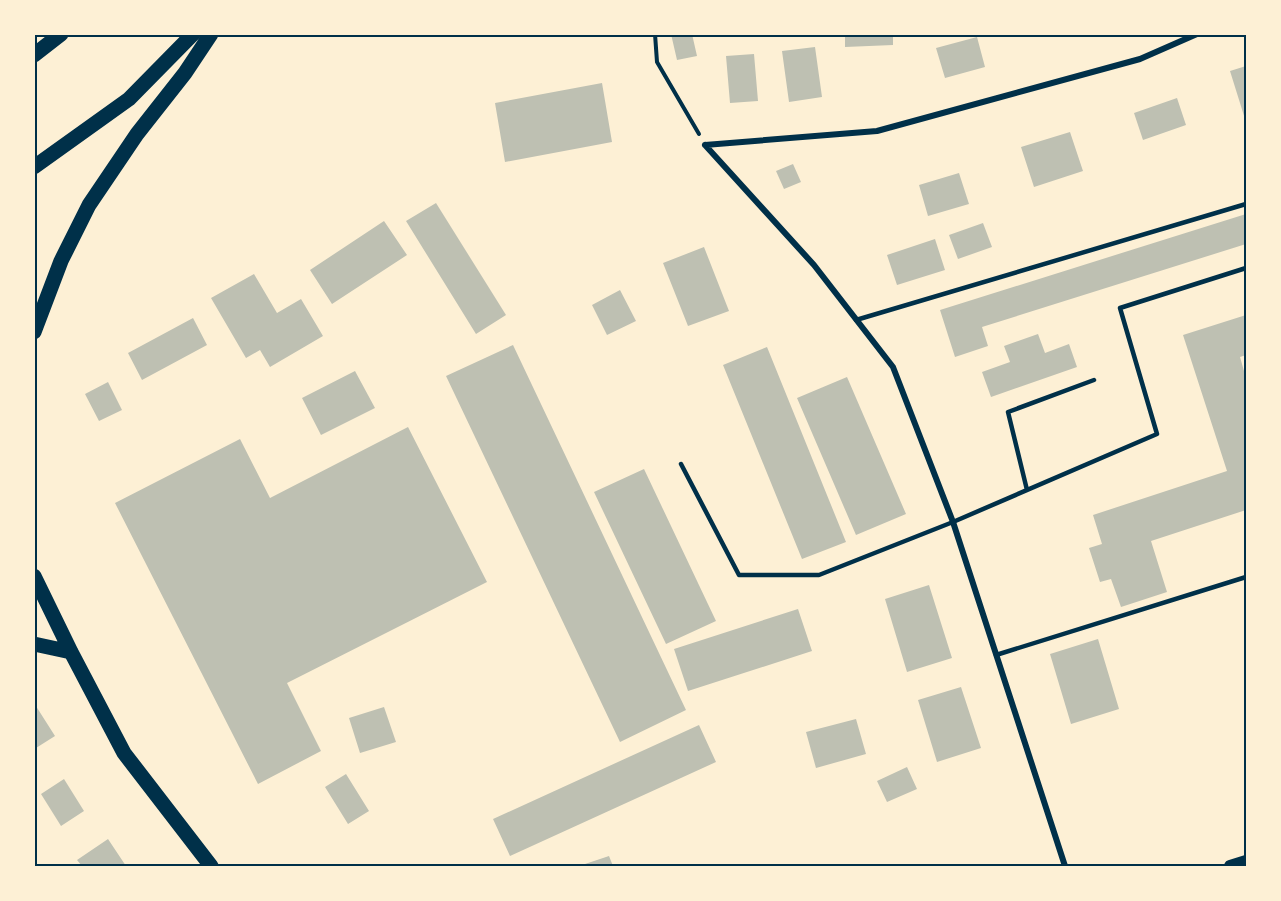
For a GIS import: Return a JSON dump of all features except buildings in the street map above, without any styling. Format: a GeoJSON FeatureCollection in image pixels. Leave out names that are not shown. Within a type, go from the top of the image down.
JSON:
{"type":"FeatureCollection","features":[{"type":"Feature","properties":{"kind":"main road"},"geometry":{"type":"LineString","coordinates":[[34,56],[61,34]]}},
{"type":"Feature","properties":{"kind":"main road"},"geometry":{"type":"LineString","coordinates":[[34,167],[129,99],[194,34]]}},
{"type":"Feature","properties":{"kind":"main road"},"geometry":{"type":"LineString","coordinates":[[34,332],[61,261],[89,205],[137,134],[185,73],[211,34]]}},
{"type":"Feature","properties":{"kind":"main road"},"geometry":{"type":"LineString","coordinates":[[34,576],[124,753],[211,867]]}},
{"type":"Feature","properties":{"kind":"main road"},"geometry":{"type":"LineString","coordinates":[[34,644],[71,652]]}},
{"type":"Feature","properties":{"kind":"main road"},"geometry":{"type":"LineString","coordinates":[[1230,867],[1246,861]]}},
{"type":"Feature","properties":{"kind":"street"},"geometry":{"type":"LineString","coordinates":[[705,144],[878,131],[1140,59],[1197,34]]}},
{"type":"Feature","properties":{"kind":"street"},"geometry":{"type":"LineString","coordinates":[[705,144],[814,265],[893,367],[953,522],[1065,867]]}},
{"type":"Feature","properties":{"kind":"lane"},"geometry":{"type":"LineString","coordinates":[[856,320],[1246,204]]}},
{"type":"Feature","properties":{"kind":"lane"},"geometry":{"type":"LineString","coordinates":[[681,464],[739,575],[819,575],[953,522],[1157,434],[1120,308],[1246,268]]}},
{"type":"Feature","properties":{"kind":"lane"},"geometry":{"type":"LineString","coordinates":[[1027,490],[1008,412],[1094,380]]}},
{"type":"Feature","properties":{"kind":"lane"},"geometry":{"type":"LineString","coordinates":[[996,655],[1246,577]]}},
{"type":"Feature","properties":{"kind":"path"},"geometry":{"type":"LineString","coordinates":[[656,34],[657,62],[705,144]]}}]}
